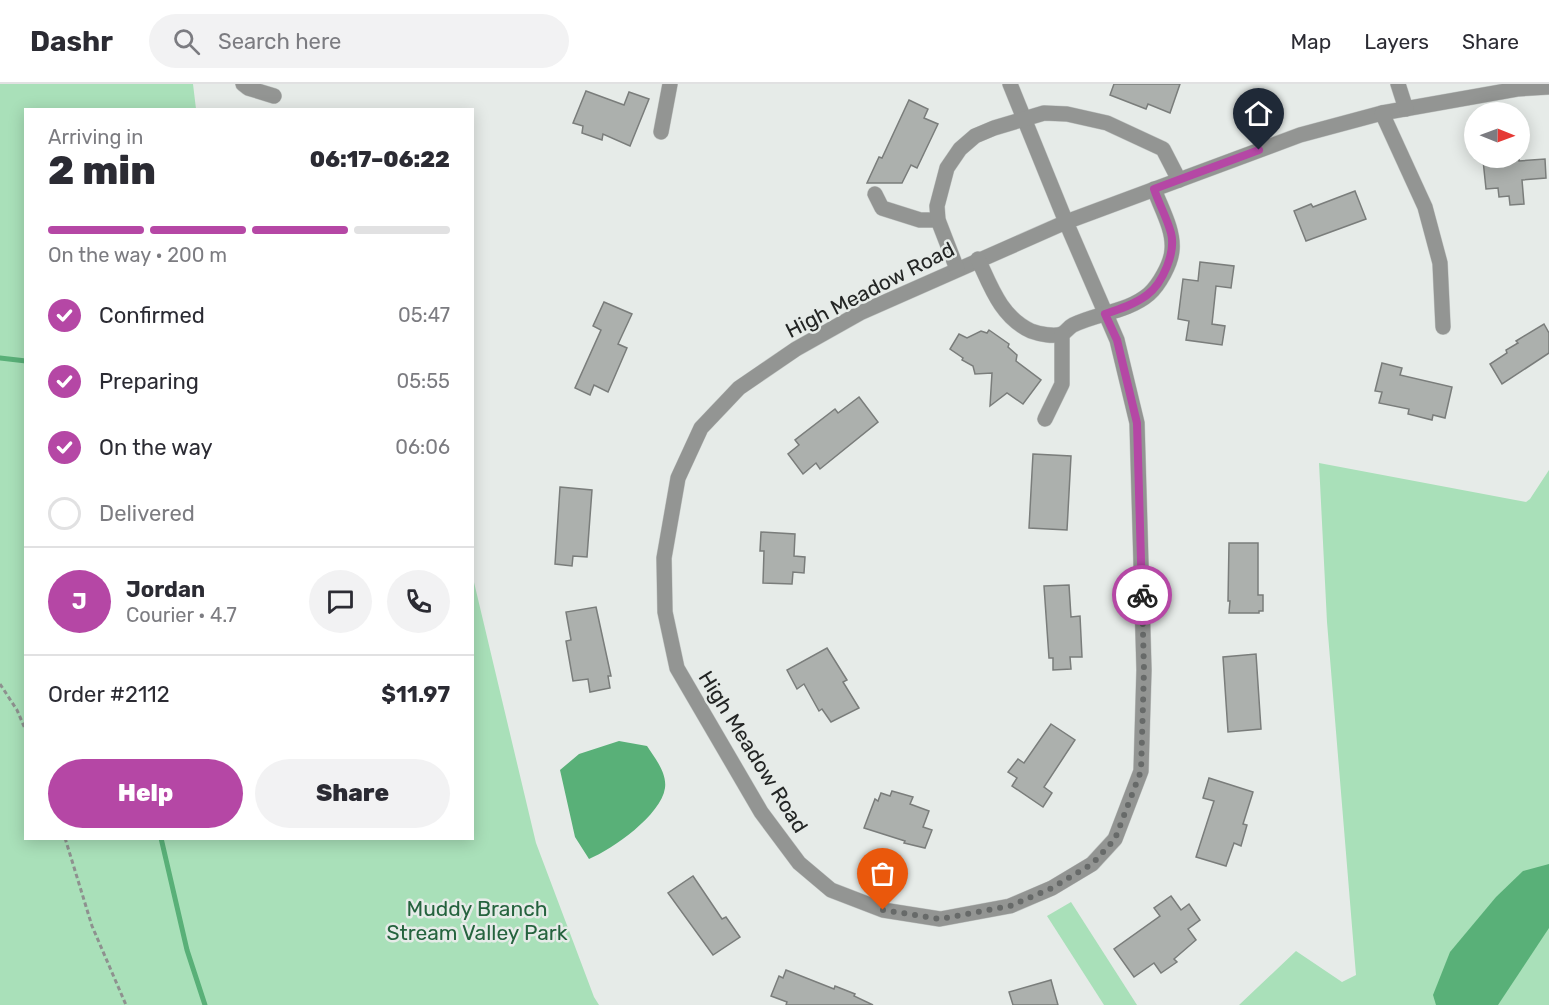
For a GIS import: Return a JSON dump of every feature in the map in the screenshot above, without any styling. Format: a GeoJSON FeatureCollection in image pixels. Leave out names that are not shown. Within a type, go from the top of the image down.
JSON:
{"type":"FeatureCollection","features":[{"type":"Feature","properties":{"kind":"street"},"geometry":{"type":"LineString","coordinates":[[243,84],[248,88],[273,96]]}},
{"type":"Feature","properties":{"kind":"street"},"geometry":{"type":"LineString","coordinates":[[662,132],[670,84]]}},
{"type":"Feature","properties":{"kind":"street","name":"High Meadow Road"},"geometry":{"type":"LineString","coordinates":[[1010,84],[1117,340],[1137,423],[1144,670],[1141,771],[1115,839],[1092,864],[1052,888],[1010,906],[940,919],[883,910],[831,890],[799,863],[761,812],[677,668],[665,612],[664,558],[678,478],[701,429],[739,388],[796,349],[860,313],[1066,222]]}},
{"type":"Feature","properties":{"kind":"street"},"geometry":{"type":"LineString","coordinates":[[1398,84],[1406,109]]}},
{"type":"Feature","properties":{"kind":"street"},"geometry":{"type":"LineString","coordinates":[[1066,222],[1300,135],[1382,113],[1517,89],[1549,87]]}},
{"type":"Feature","properties":{"kind":"street"},"geometry":{"type":"LineString","coordinates":[[957,269],[938,220],[937,206],[947,168],[960,149],[975,136],[1023,118],[1044,113],[1107,123],[1163,149],[1179,180]]}},
{"type":"Feature","properties":{"kind":"street"},"geometry":{"type":"LineString","coordinates":[[1382,113],[1425,207],[1440,263],[1443,327]]}},
{"type":"Feature","properties":{"kind":"street"},"geometry":{"type":"LineString","coordinates":[[978,259],[998,302],[1014,321],[1032,331],[1049,335],[1062,334],[1073,325],[1133,304],[1150,294],[1172,251],[1172,234],[1154,189]]}},
{"type":"Feature","properties":{"kind":"street"},"geometry":{"type":"LineString","coordinates":[[875,194],[882,208],[920,220],[938,220]]}},
{"type":"Feature","properties":{"kind":"street"},"geometry":{"type":"LineString","coordinates":[[1045,419],[1062,384],[1062,334]]}},
{"type":"Feature","properties":{"kind":"path"},"geometry":{"type":"LineString","coordinates":[[0,684],[24,727]]}},
{"type":"Feature","properties":{"kind":"path"},"geometry":{"type":"LineString","coordinates":[[66,840],[92,926],[126,1005]]}},
{"type":"Feature","properties":{"kind":"green space","name":"Muddy Branch Stream Valley Park"},"geometry":{"type":"Polygon","coordinates":[[[0,84],[193,84],[196,108],[24,108],[24,840],[474,840],[474,582],[536,843],[599,1005],[0,1005],[0,84]]]}},
{"type":"Feature","properties":{"kind":"green space"},"geometry":{"type":"Polygon","coordinates":[[[1319,463],[1526,502],[1549,470],[1549,1005],[1239,1005],[1296,951],[1342,982],[1356,975],[1327,622],[1319,463]]]}},
{"type":"Feature","properties":{"kind":"green space"},"geometry":{"type":"Polygon","coordinates":[[[1071,902],[1137,1005],[1104,1005],[1047,916],[1071,902]]]}},
{"type":"Feature","properties":{"kind":"shaded area"},"geometry":{"type":"Polygon","coordinates":[[[619,741],[647,746],[662,771],[665,788],[662,798],[646,820],[623,839],[589,859],[575,837],[560,770],[579,754],[619,741]]]}},
{"type":"Feature","properties":{"kind":"shaded area"},"geometry":{"type":"Polygon","coordinates":[[[1549,864],[1549,928],[1498,1005],[1436,1005],[1433,995],[1450,952],[1496,897],[1523,871],[1549,864]]]}},
{"type":"Feature","properties":{"kind":"building"},"geometry":{"type":"Polygon","coordinates":[[[1114,84],[1180,84],[1170,113],[1148,104],[1146,109],[1110,95],[1114,84]]]}},
{"type":"Feature","properties":{"kind":"building"},"geometry":{"type":"Polygon","coordinates":[[[586,91],[624,105],[629,92],[649,99],[630,146],[603,134],[602,140],[582,133],[583,126],[573,123],[586,91]]]}},
{"type":"Feature","properties":{"kind":"building"},"geometry":{"type":"Polygon","coordinates":[[[909,100],[928,109],[924,118],[938,124],[917,168],[911,165],[902,183],[867,183],[879,157],[882,158],[909,100]]]}},
{"type":"Feature","properties":{"kind":"building"},"geometry":{"type":"Polygon","coordinates":[[[1545,159],[1546,178],[1522,180],[1524,204],[1510,205],[1509,196],[1499,197],[1498,188],[1486,189],[1484,168],[1530,168],[1530,160],[1545,159]]]}},
{"type":"Feature","properties":{"kind":"building"},"geometry":{"type":"Polygon","coordinates":[[[1355,191],[1366,219],[1306,241],[1294,211],[1311,204],[1313,207],[1355,191]]]}},
{"type":"Feature","properties":{"kind":"building"},"geometry":{"type":"Polygon","coordinates":[[[1200,262],[1234,266],[1231,288],[1216,286],[1212,324],[1225,326],[1222,345],[1186,340],[1189,321],[1178,319],[1183,279],[1198,281],[1200,262]]]}},
{"type":"Feature","properties":{"kind":"building"},"geometry":{"type":"Polygon","coordinates":[[[604,302],[632,314],[618,344],[627,348],[608,392],[594,385],[590,395],[575,388],[601,330],[593,326],[604,302]]]}},
{"type":"Feature","properties":{"kind":"building"},"geometry":{"type":"Polygon","coordinates":[[[1544,324],[1549,333],[1549,353],[1502,384],[1490,364],[1507,353],[1506,350],[1518,343],[1516,341],[1544,324]]]}},
{"type":"Feature","properties":{"kind":"building"},"geometry":{"type":"Polygon","coordinates":[[[989,330],[1009,344],[1008,347],[1017,355],[1016,361],[1041,380],[1023,404],[1007,393],[990,406],[992,373],[975,374],[973,366],[950,349],[959,334],[967,338],[981,331],[987,333],[989,330]]]}},
{"type":"Feature","properties":{"kind":"building"},"geometry":{"type":"Polygon","coordinates":[[[1382,363],[1402,368],[1400,375],[1452,387],[1445,418],[1433,415],[1432,420],[1408,414],[1409,409],[1379,403],[1382,392],[1375,391],[1382,363]]]}},
{"type":"Feature","properties":{"kind":"building"},"geometry":{"type":"Polygon","coordinates":[[[859,397],[878,422],[820,469],[816,463],[803,474],[788,454],[799,445],[795,440],[835,409],[838,413],[859,397]]]}},
{"type":"Feature","properties":{"kind":"building"},"geometry":{"type":"Polygon","coordinates":[[[1033,454],[1071,456],[1067,530],[1029,528],[1033,454]]]}},
{"type":"Feature","properties":{"kind":"building"},"geometry":{"type":"Polygon","coordinates":[[[560,487],[592,490],[587,557],[573,556],[572,566],[555,564],[560,487]]]}},
{"type":"Feature","properties":{"kind":"building"},"geometry":{"type":"Polygon","coordinates":[[[761,532],[795,534],[794,556],[805,557],[804,573],[793,572],[792,584],[763,583],[764,551],[760,551],[761,532]]]}},
{"type":"Feature","properties":{"kind":"building"},"geometry":{"type":"Polygon","coordinates":[[[1229,543],[1258,543],[1258,595],[1263,595],[1263,611],[1259,613],[1229,613],[1229,543]]]}},
{"type":"Feature","properties":{"kind":"building"},"geometry":{"type":"Polygon","coordinates":[[[1069,585],[1071,617],[1080,616],[1082,657],[1070,657],[1071,669],[1053,670],[1053,658],[1049,658],[1044,586],[1069,585]]]}},
{"type":"Feature","properties":{"kind":"building"},"geometry":{"type":"Polygon","coordinates":[[[596,607],[611,676],[608,676],[610,688],[590,692],[588,679],[573,681],[566,641],[571,640],[566,612],[596,607]]]}},
{"type":"Feature","properties":{"kind":"building"},"geometry":{"type":"Polygon","coordinates":[[[827,648],[847,680],[843,682],[859,708],[831,722],[822,709],[819,711],[804,684],[797,689],[787,670],[827,648]]]}},
{"type":"Feature","properties":{"kind":"building"},"geometry":{"type":"Polygon","coordinates":[[[1256,654],[1261,729],[1228,732],[1223,657],[1256,654]]]}},
{"type":"Feature","properties":{"kind":"building"},"geometry":{"type":"Polygon","coordinates":[[[1051,724],[1075,740],[1044,787],[1052,793],[1043,807],[1012,786],[1017,778],[1008,772],[1018,759],[1024,763],[1051,724]]]}},
{"type":"Feature","properties":{"kind":"building"},"geometry":{"type":"Polygon","coordinates":[[[1209,778],[1253,792],[1243,824],[1247,825],[1241,846],[1234,843],[1226,866],[1196,857],[1214,801],[1203,798],[1209,778]]]}},
{"type":"Feature","properties":{"kind":"building"},"geometry":{"type":"Polygon","coordinates":[[[892,791],[913,797],[910,804],[929,811],[923,827],[932,830],[925,848],[864,828],[875,799],[878,801],[881,793],[890,796],[892,791]]]}},
{"type":"Feature","properties":{"kind":"building"},"geometry":{"type":"Polygon","coordinates":[[[693,876],[722,919],[726,917],[740,937],[713,955],[668,893],[693,876]]]}},
{"type":"Feature","properties":{"kind":"building"},"geometry":{"type":"Polygon","coordinates":[[[1171,896],[1181,910],[1189,904],[1200,920],[1188,929],[1196,940],[1174,959],[1177,962],[1161,973],[1154,963],[1134,977],[1114,949],[1160,916],[1154,908],[1171,896]]]}},
{"type":"Feature","properties":{"kind":"building"},"geometry":{"type":"Polygon","coordinates":[[[786,970],[834,989],[835,986],[855,994],[854,996],[873,1005],[786,1005],[787,1002],[771,996],[779,976],[783,978],[786,970]]]}},
{"type":"Feature","properties":{"kind":"building"},"geometry":{"type":"Polygon","coordinates":[[[1051,980],[1058,1005],[1013,1005],[1009,992],[1051,980]]]}},
{"type":"Feature","properties":{"kind":"waterway"},"geometry":{"type":"LineString","coordinates":[[0,358],[24,361]]}},
{"type":"Feature","properties":{"kind":"waterway"},"geometry":{"type":"LineString","coordinates":[[161,840],[187,950],[205,1005]]}},
{"type":"Feature","properties":{"kind":"way so far"},"geometry":{"type":"LineString","coordinates":[[883,910],[940,919],[1010,906],[1052,888],[1092,864],[1115,839],[1141,771],[1144,670],[1142,595]]}},
{"type":"Feature","properties":{"kind":"route"},"geometry":{"type":"LineString","coordinates":[[1142,595],[1137,423],[1117,340],[1105,314],[1133,304],[1150,294],[1168,262],[1172,251],[1172,234],[1154,189],[1259,150]]}}]}
